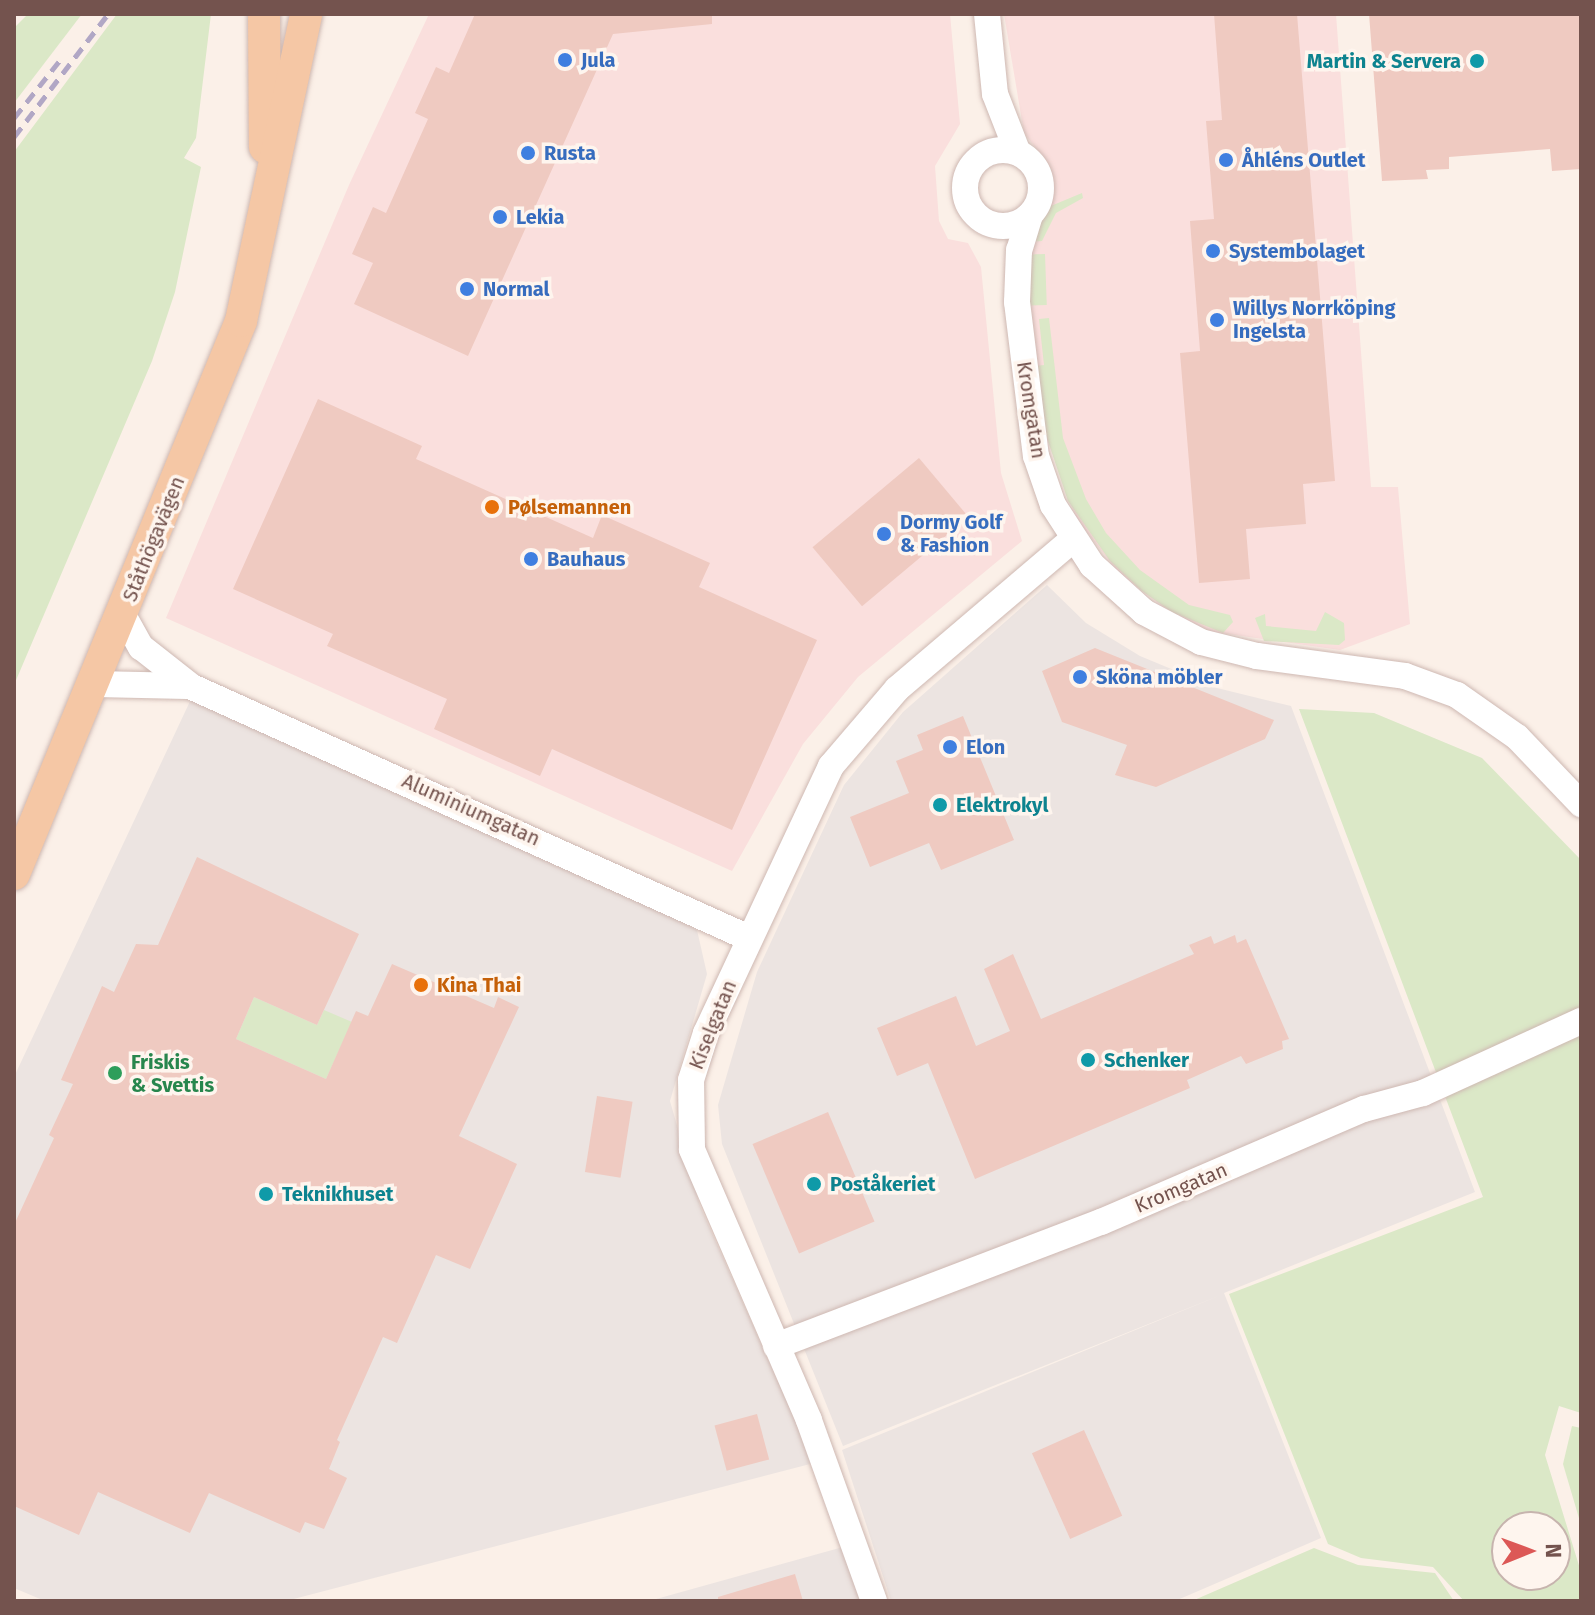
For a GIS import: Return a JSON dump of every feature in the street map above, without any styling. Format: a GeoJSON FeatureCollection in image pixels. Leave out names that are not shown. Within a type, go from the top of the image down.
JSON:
{"type":"FeatureCollection","features":[{"type":"Feature","properties":{"kind":"main road","name":"Ståthögavägen"},"geometry":{"type":"LineString","coordinates":[[264,14],[265,195]]}},
{"type":"Feature","properties":{"kind":"main road","name":"Ståthögavägen"},"geometry":{"type":"LineString","coordinates":[[14,874],[95,684],[241,321],[265,195],[306,14]]}},
{"type":"Feature","properties":{"kind":"street"},"geometry":{"type":"LineString","coordinates":[[987,14],[995,94],[1018,153],[1040,179],[1040,197],[1030,215],[1011,225],[990,224],[972,210],[966,189],[973,165],[983,156],[995,94]]}},
{"type":"Feature","properties":{"kind":"street"},"geometry":{"type":"LineString","coordinates":[[983,156],[1018,153]]}},
{"type":"Feature","properties":{"kind":"street","name":"Kromgatan"},"geometry":{"type":"LineString","coordinates":[[1030,215],[1019,250],[1017,302],[1036,456],[1072,540],[1135,605],[1201,642],[1257,656],[1405,676],[1457,695],[1517,737],[1581,804]]}},
{"type":"Feature","properties":{"kind":"street","name":"Kromgatan"},"geometry":{"type":"LineString","coordinates":[[990,224],[1017,302]]}},
{"type":"Feature","properties":{"kind":"street","name":"Kiselgatan"},"geometry":{"type":"LineString","coordinates":[[874,1601],[776,1346],[692,1149],[688,1108],[706,1033],[831,766],[863,724],[1072,540]]}},
{"type":"Feature","properties":{"kind":"street","name":"Aluminiumgatan"},"geometry":{"type":"LineString","coordinates":[[123,615],[141,647],[192,687],[749,938]]}},
{"type":"Feature","properties":{"kind":"street","name":"Aluminiumgatan"},"geometry":{"type":"LineString","coordinates":[[95,684],[192,687]]}},
{"type":"Feature","properties":{"kind":"street","name":"Kromgatan"},"geometry":{"type":"LineString","coordinates":[[776,1346],[1101,1222],[1364,1109],[1423,1093],[1581,1021]]}},
{"type":"Feature","properties":{"kind":"shaded area"},"geometry":{"type":"Polygon","coordinates":[[[429,14],[950,14],[960,124],[935,166],[939,221],[948,239],[968,243],[981,267],[1001,473],[1022,541],[858,677],[803,744],[732,871],[166,618],[349,185],[429,14]]]}},
{"type":"Feature","properties":{"kind":"shaded area"},"geometry":{"type":"Polygon","coordinates":[[[1004,14],[1336,14],[1371,487],[1398,487],[1410,624],[1340,650],[1206,631],[1168,611],[1117,571],[1076,518],[1043,428],[1027,273],[1041,212],[1050,203],[1048,164],[1024,133],[1004,14]]]}},
{"type":"Feature","properties":{"kind":"shaded area"},"geometry":{"type":"Polygon","coordinates":[[[1047,585],[1086,623],[1140,656],[1217,688],[1291,706],[1475,1192],[1224,1293],[1321,1538],[1175,1601],[891,1601],[842,1450],[1221,1295],[843,1446],[722,1144],[718,1105],[757,972],[844,785],[903,712],[1047,585]]]}},
{"type":"Feature","properties":{"kind":"shaded area"},"geometry":{"type":"Polygon","coordinates":[[[192,697],[625,889],[697,930],[707,974],[670,1101],[700,1206],[814,1463],[286,1601],[45,1601],[14,1588],[14,1077],[192,697]]]}},
{"type":"Feature","properties":{"kind":"shaded area"},"geometry":{"type":"Polygon","coordinates":[[[843,1547],[863,1601],[649,1601],[843,1547]]]}},
{"type":"Feature","properties":{"kind":"green space"},"geometry":{"type":"Polygon","coordinates":[[[28,14],[82,14],[14,103],[14,28],[28,14]]]}},
{"type":"Feature","properties":{"kind":"green space"},"geometry":{"type":"Polygon","coordinates":[[[117,14],[211,14],[196,138],[184,158],[201,167],[175,292],[152,361],[14,685],[14,152],[117,14]]]}},
{"type":"Feature","properties":{"kind":"green space"},"geometry":{"type":"Polygon","coordinates":[[[1082,193],[1083,198],[1056,213],[1042,241],[1029,242],[1046,208],[1082,193]]]}},
{"type":"Feature","properties":{"kind":"green space"},"geometry":{"type":"Polygon","coordinates":[[[1045,254],[1047,305],[1030,306],[1028,255],[1045,254]]]}},
{"type":"Feature","properties":{"kind":"green space"},"geometry":{"type":"Polygon","coordinates":[[[1049,318],[1063,438],[1086,499],[1106,533],[1140,570],[1189,605],[1230,615],[1233,622],[1223,633],[1172,612],[1142,591],[1110,561],[1068,501],[1046,435],[1035,366],[1044,365],[1039,319],[1049,318]]]}},
{"type":"Feature","properties":{"kind":"green space"},"geometry":{"type":"Polygon","coordinates":[[[1325,612],[1344,623],[1345,640],[1339,645],[1264,641],[1255,618],[1265,614],[1266,626],[1316,631],[1325,612]]]}},
{"type":"Feature","properties":{"kind":"green space"},"geometry":{"type":"Polygon","coordinates":[[[1299,709],[1374,713],[1482,758],[1581,860],[1581,1413],[1559,1406],[1545,1455],[1562,1511],[1491,1511],[1491,1591],[1571,1591],[1571,1540],[1581,1572],[1581,1601],[1464,1601],[1433,1567],[1361,1558],[1328,1544],[1229,1294],[1483,1197],[1299,709]]]}},
{"type":"Feature","properties":{"kind":"green space"},"geometry":{"type":"Polygon","coordinates":[[[254,997],[317,1025],[324,1010],[352,1022],[326,1079],[236,1039],[254,997]]]}},
{"type":"Feature","properties":{"kind":"green space"},"geometry":{"type":"Polygon","coordinates":[[[1572,1426],[1581,1428],[1581,1525],[1563,1464],[1572,1426]]]}},
{"type":"Feature","properties":{"kind":"green space"},"geometry":{"type":"Polygon","coordinates":[[[1314,1548],[1358,1565],[1435,1573],[1454,1601],[1192,1601],[1314,1548]]]}},
{"type":"Feature","properties":{"kind":"building"},"geometry":{"type":"Polygon","coordinates":[[[475,14],[712,14],[712,24],[613,34],[468,356],[354,304],[373,263],[352,254],[373,207],[386,213],[428,119],[415,113],[436,67],[449,73],[475,14]]]}},
{"type":"Feature","properties":{"kind":"building"},"geometry":{"type":"Polygon","coordinates":[[[1214,14],[1297,14],[1335,481],[1303,484],[1306,524],[1246,529],[1250,579],[1199,583],[1180,353],[1200,351],[1190,221],[1214,219],[1206,121],[1222,120],[1214,14]]]}},
{"type":"Feature","properties":{"kind":"building","name":"Martin & Servera"},"geometry":{"type":"Polygon","coordinates":[[[1369,14],[1581,14],[1581,169],[1552,171],[1550,149],[1449,157],[1449,169],[1426,170],[1428,179],[1382,181],[1369,14]]]}},
{"type":"Feature","properties":{"kind":"building"},"geometry":{"type":"Polygon","coordinates":[[[318,399],[422,446],[416,459],[593,538],[602,515],[710,563],[699,587],[817,640],[732,830],[552,749],[540,776],[434,729],[447,699],[327,646],[333,634],[233,589],[318,399]]]}},
{"type":"Feature","properties":{"kind":"building"},"geometry":{"type":"Polygon","coordinates":[[[919,458],[968,517],[862,606],[813,547],[919,458]]]}},
{"type":"Feature","properties":{"kind":"building"},"geometry":{"type":"Polygon","coordinates":[[[1095,648],[1274,720],[1265,739],[1156,787],[1115,775],[1127,745],[1062,722],[1042,671],[1095,648]]]}},
{"type":"Feature","properties":{"kind":"building","name":"Elektrokyl"},"geometry":{"type":"Polygon","coordinates":[[[963,716],[1014,840],[941,870],[929,843],[870,867],[850,817],[909,793],[896,761],[923,750],[917,735],[963,716]]]}},
{"type":"Feature","properties":{"kind":"building","name":"Teknikhuset"},"geometry":{"type":"Polygon","coordinates":[[[197,857],[359,934],[317,1025],[254,997],[236,1039],[326,1079],[356,1011],[368,1016],[392,964],[494,1008],[498,997],[519,1007],[459,1136],[517,1164],[470,1269],[436,1255],[397,1343],[383,1337],[337,1440],[340,1442],[329,1469],[347,1478],[324,1529],[305,1522],[300,1533],[209,1493],[190,1533],[98,1492],[79,1535],[14,1506],[14,1225],[54,1138],[49,1135],[73,1084],[61,1080],[102,986],[114,992],[136,944],[158,945],[197,857]]]}},
{"type":"Feature","properties":{"kind":"building","name":"Schenker"},"geometry":{"type":"Polygon","coordinates":[[[1235,935],[1237,943],[1246,939],[1289,1039],[1282,1041],[1283,1049],[1246,1064],[1241,1056],[1187,1080],[1190,1088],[975,1179],[928,1063],[897,1076],[877,1028],[956,996],[976,1046],[1010,1031],[984,969],[1013,954],[1041,1019],[1194,954],[1189,945],[1211,936],[1214,944],[1235,935]]]}},
{"type":"Feature","properties":{"kind":"building"},"geometry":{"type":"Polygon","coordinates":[[[597,1096],[633,1102],[621,1178],[585,1172],[597,1096]]]}},
{"type":"Feature","properties":{"kind":"building","name":"Poståkeriet"},"geometry":{"type":"Polygon","coordinates":[[[828,1112],[874,1222],[799,1254],[753,1144],[828,1112]]]}},
{"type":"Feature","properties":{"kind":"building"},"geometry":{"type":"Polygon","coordinates":[[[757,1414],[769,1459],[727,1471],[714,1425],[757,1414]]]}},
{"type":"Feature","properties":{"kind":"building"},"geometry":{"type":"Polygon","coordinates":[[[1084,1430],[1122,1516],[1070,1539],[1032,1453],[1084,1430]]]}},
{"type":"Feature","properties":{"kind":"building"},"geometry":{"type":"Polygon","coordinates":[[[795,1574],[803,1601],[718,1601],[718,1597],[795,1574]]]}},
{"type":"Feature","properties":{"kind":"railway"},"geometry":{"type":"LineString","coordinates":[[14,137],[108,14]]}},
{"type":"Feature","properties":{"kind":"railway"},"geometry":{"type":"LineString","coordinates":[[14,118],[61,59]]}},
{"type":"Feature","properties":{"kind":"place","name":"Jula"},"geometry":{"type":"Point","coordinates":[565,60]}},
{"type":"Feature","properties":{"kind":"place","name":"Martin & Servera"},"geometry":{"type":"Point","coordinates":[1477,61]}},
{"type":"Feature","properties":{"kind":"place","name":"Rusta"},"geometry":{"type":"Point","coordinates":[528,153]}},
{"type":"Feature","properties":{"kind":"place","name":"Åhléns Outlet"},"geometry":{"type":"Point","coordinates":[1226,160]}},
{"type":"Feature","properties":{"kind":"place","name":"Lekia"},"geometry":{"type":"Point","coordinates":[500,217]}},
{"type":"Feature","properties":{"kind":"place","name":"Systembolaget"},"geometry":{"type":"Point","coordinates":[1213,251]}},
{"type":"Feature","properties":{"kind":"place","name":"Normal"},"geometry":{"type":"Point","coordinates":[467,289]}},
{"type":"Feature","properties":{"kind":"place","name":"Willys Norrköping Ingelsta"},"geometry":{"type":"Point","coordinates":[1217,320]}},
{"type":"Feature","properties":{"kind":"place","name":"Pølsemannen"},"geometry":{"type":"Point","coordinates":[492,507]}},
{"type":"Feature","properties":{"kind":"place","name":"Dormy Golf & Fashion"},"geometry":{"type":"Point","coordinates":[884,534]}},
{"type":"Feature","properties":{"kind":"place","name":"Bauhaus"},"geometry":{"type":"Point","coordinates":[531,559]}},
{"type":"Feature","properties":{"kind":"place","name":"Sköna möbler"},"geometry":{"type":"Point","coordinates":[1080,677]}},
{"type":"Feature","properties":{"kind":"place","name":"Elon"},"geometry":{"type":"Point","coordinates":[950,747]}},
{"type":"Feature","properties":{"kind":"place","name":"Elektrokyl"},"geometry":{"type":"Point","coordinates":[940,805]}},
{"type":"Feature","properties":{"kind":"place","name":"Kina Thai"},"geometry":{"type":"Point","coordinates":[421,985]}},
{"type":"Feature","properties":{"kind":"place","name":"Schenker"},"geometry":{"type":"Point","coordinates":[1088,1060]}},
{"type":"Feature","properties":{"kind":"place","name":"Friskis & Svettis"},"geometry":{"type":"Point","coordinates":[115,1073]}},
{"type":"Feature","properties":{"kind":"place","name":"Poståkeriet"},"geometry":{"type":"Point","coordinates":[814,1184]}},
{"type":"Feature","properties":{"kind":"place","name":"Teknikhuset"},"geometry":{"type":"Point","coordinates":[266,1194]}}]}
